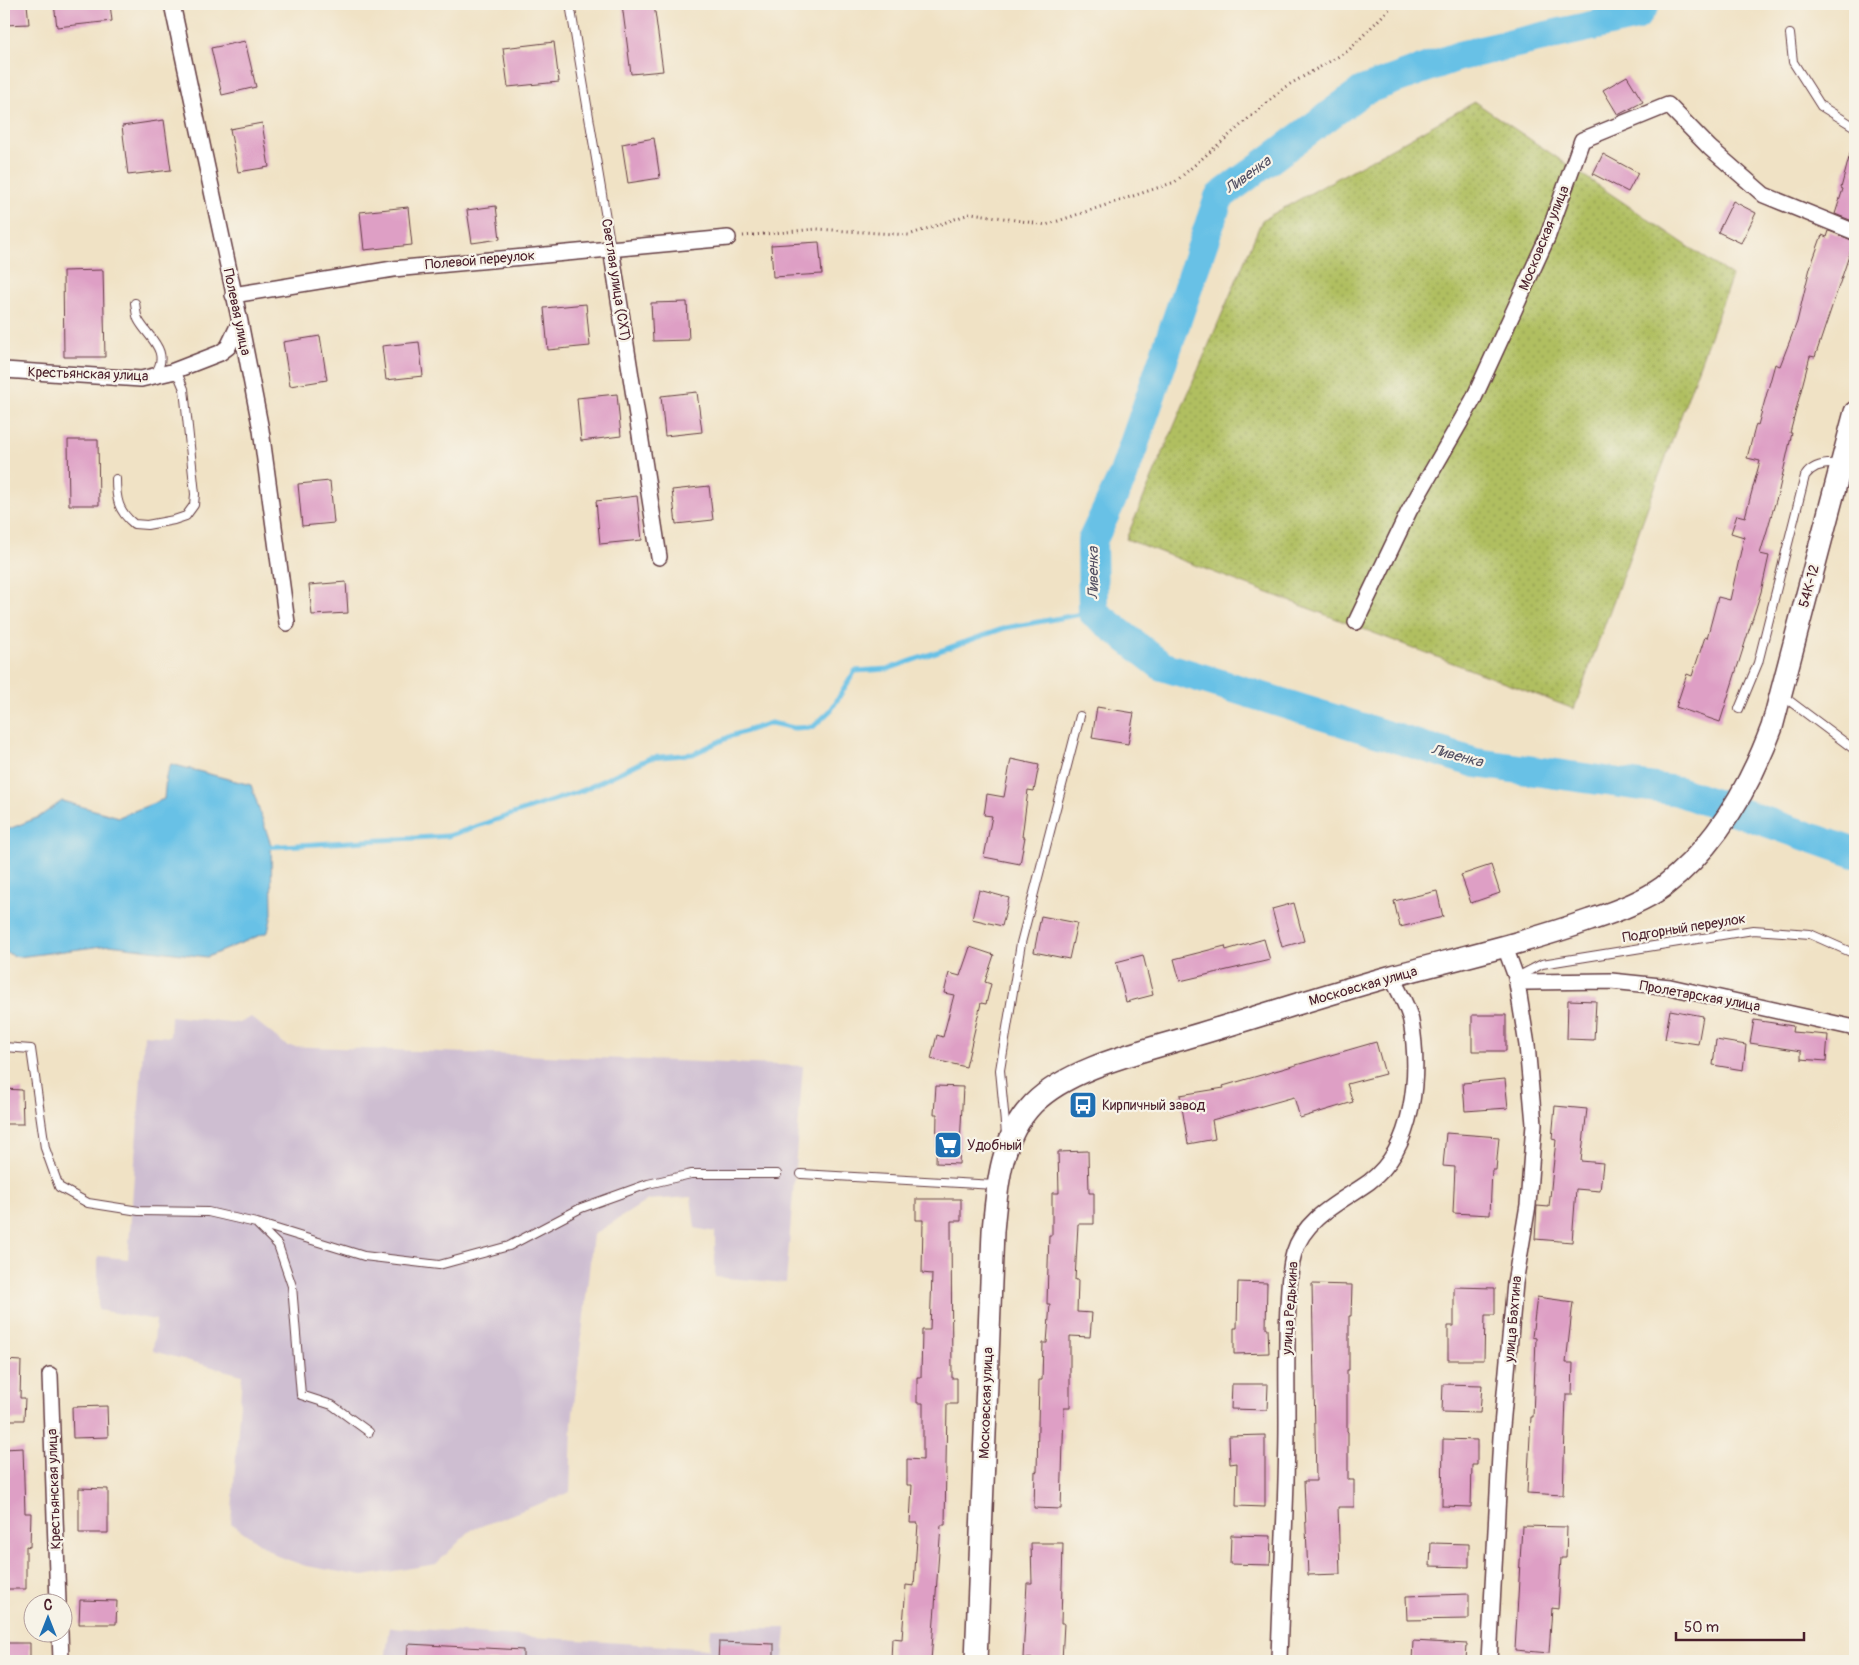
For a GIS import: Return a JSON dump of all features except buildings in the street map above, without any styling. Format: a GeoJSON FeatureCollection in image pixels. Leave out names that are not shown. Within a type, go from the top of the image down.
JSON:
{"type":"FeatureCollection","features":[{"type":"Feature","properties":{"kind":"street","name":"Полевая улица"},"geometry":{"type":"LineString","coordinates":[[172,4],[240,322],[261,430],[287,623]]}},
{"type":"Feature","properties":{"kind":"street","name":"Московская улица"},"geometry":{"type":"LineString","coordinates":[[1356,622],[1410,511],[1472,400],[1547,238],[1582,140],[1668,105],[1710,148],[1764,195],[1855,232]]}},
{"type":"Feature","properties":{"kind":"street","name":"Полевой переулок"},"geometry":{"type":"LineString","coordinates":[[234,295],[393,268],[728,238]]}},
{"type":"Feature","properties":{"kind":"street","name":"Светлая улица (СХТ)"},"geometry":{"type":"LineString","coordinates":[[611,248],[659,557]]}},
{"type":"Feature","properties":{"kind":"street","name":"Крестьянская улица"},"geometry":{"type":"LineString","coordinates":[[4,370],[151,378],[172,372],[220,353],[233,339],[240,322]]}},
{"type":"Feature","properties":{"kind":"street","name":"54K-12"},"geometry":{"type":"LineString","coordinates":[[1722,827],[1760,759],[1772,727],[1848,465],[1855,412]]}},
{"type":"Feature","properties":{"kind":"street","name":"Московская улица"},"geometry":{"type":"LineString","coordinates":[[976,1661],[993,1231],[998,1185],[1007,1146],[1019,1123],[1033,1105],[1051,1090],[1075,1076],[1126,1057],[1392,976],[1505,947],[1616,911],[1661,888],[1699,855],[1722,827]]}},
{"type":"Feature","properties":{"kind":"street"},"geometry":{"type":"LineString","coordinates":[[1505,947],[1516,977]]}},
{"type":"Feature","properties":{"kind":"street","name":"улица Редькина"},"geometry":{"type":"LineString","coordinates":[[1279,1661],[1286,1500],[1286,1336],[1289,1281],[1294,1254],[1301,1236],[1318,1217],[1342,1198],[1370,1181],[1387,1166],[1404,1130],[1415,1076],[1414,1050],[1410,1020],[1392,976]]}},
{"type":"Feature","properties":{"kind":"street","name":"Пролетарская улица"},"geometry":{"type":"LineString","coordinates":[[1516,977],[1540,983],[1611,981],[1670,987],[1855,1028]]}},
{"type":"Feature","properties":{"kind":"street","name":"улица Бахтина"},"geometry":{"type":"LineString","coordinates":[[1489,1661],[1501,1438],[1515,1283],[1528,1205],[1534,1124],[1527,1045],[1516,977]]}},
{"type":"Feature","properties":{"kind":"street","name":"Крестьянская улица"},"geometry":{"type":"LineString","coordinates":[[50,1375],[58,1592]]}},
{"type":"Feature","properties":{"kind":"street"},"geometry":{"type":"LineString","coordinates":[[60,1642],[61,1661]]}},
{"type":"Feature","properties":{"kind":"lane","name":"Светлая улица (СХТ)"},"geometry":{"type":"LineString","coordinates":[[570,4],[611,248]]}},
{"type":"Feature","properties":{"kind":"lane"},"geometry":{"type":"LineString","coordinates":[[1790,34],[1793,62],[1822,106],[1855,127]]}},
{"type":"Feature","properties":{"kind":"lane"},"geometry":{"type":"LineString","coordinates":[[135,303],[138,320],[151,334],[159,352],[159,367],[151,378]]}},
{"type":"Feature","properties":{"kind":"lane"},"geometry":{"type":"LineString","coordinates":[[116,479],[118,504],[121,512],[134,524],[160,523],[186,516],[191,511],[195,494],[184,389],[179,377],[172,372]]}},
{"type":"Feature","properties":{"kind":"lane"},"geometry":{"type":"LineString","coordinates":[[1739,710],[1758,663],[1805,476],[1815,468],[1848,465]]}},
{"type":"Feature","properties":{"kind":"lane"},"geometry":{"type":"LineString","coordinates":[[1781,694],[1855,750]]}},
{"type":"Feature","properties":{"kind":"lane","name":"Московская улица"},"geometry":{"type":"LineString","coordinates":[[1007,1146],[1000,1070],[1021,943],[1080,716]]}},
{"type":"Feature","properties":{"kind":"lane","name":"Подгорный переулок"},"geometry":{"type":"LineString","coordinates":[[1516,977],[1542,964],[1753,930],[1810,934],[1855,954]]}},
{"type":"Feature","properties":{"kind":"lane"},"geometry":{"type":"LineString","coordinates":[[4,1047],[31,1049],[45,1148],[59,1187],[88,1203],[139,1211],[208,1212],[256,1223],[364,1256],[439,1265],[509,1246],[581,1208],[648,1184],[692,1174],[777,1174]]}},
{"type":"Feature","properties":{"kind":"lane"},"geometry":{"type":"LineString","coordinates":[[802,1174],[998,1185]]}},
{"type":"Feature","properties":{"kind":"lane"},"geometry":{"type":"LineString","coordinates":[[256,1223],[278,1245],[292,1286],[301,1395],[332,1405],[368,1432]]}},
{"type":"Feature","properties":{"kind":"path"},"geometry":{"type":"LineString","coordinates":[[728,238],[816,229],[909,235],[972,213],[1046,226],[1175,182],[1286,88],[1348,51],[1394,4]]}},
{"type":"Feature","properties":{"kind":"shaded area"},"geometry":{"type":"Polygon","coordinates":[[[171,1016],[239,1023],[251,1017],[287,1046],[803,1066],[786,1283],[715,1277],[715,1232],[695,1228],[691,1197],[648,1200],[593,1235],[572,1423],[570,1492],[471,1530],[436,1564],[363,1576],[306,1566],[277,1556],[231,1523],[242,1375],[153,1351],[156,1320],[98,1310],[98,1256],[128,1259],[144,1035],[170,1037],[171,1016]]]}},
{"type":"Feature","properties":{"kind":"shaded area"},"geometry":{"type":"Polygon","coordinates":[[[390,1627],[709,1649],[711,1628],[786,1628],[783,1661],[385,1661],[390,1627]]]}},
{"type":"Feature","properties":{"kind":"green space"},"geometry":{"type":"Polygon","coordinates":[[[1475,102],[1732,276],[1574,709],[1126,539],[1262,220],[1475,102]]]}},
{"type":"Feature","properties":{"kind":"water"},"geometry":{"type":"Polygon","coordinates":[[[171,764],[251,785],[271,845],[272,914],[268,932],[207,957],[110,945],[18,957],[4,952],[4,831],[39,817],[62,801],[119,817],[164,799],[166,777],[171,764]]]}},
{"type":"Feature","properties":{"kind":"waterway","name":"Ливенка"},"geometry":{"type":"LineString","coordinates":[[1645,4],[1636,16],[1459,56],[1362,91],[1219,197],[1123,476],[1092,541],[1093,612],[1162,666],[1476,763],[1678,791],[1855,853]]}},
{"type":"Feature","properties":{"kind":"waterway"},"geometry":{"type":"LineString","coordinates":[[266,847],[448,836],[581,791],[650,758],[693,754],[731,736],[771,723],[794,728],[813,727],[831,710],[855,671],[888,669],[1005,628],[1093,612]]}},
{"type":"Feature","properties":{"kind":"place","name":"Кирпичный завод"},"geometry":{"type":"Point","coordinates":[1083,1105]}},
{"type":"Feature","properties":{"kind":"place","name":"Удобный"},"geometry":{"type":"Point","coordinates":[948,1145]}}]}
